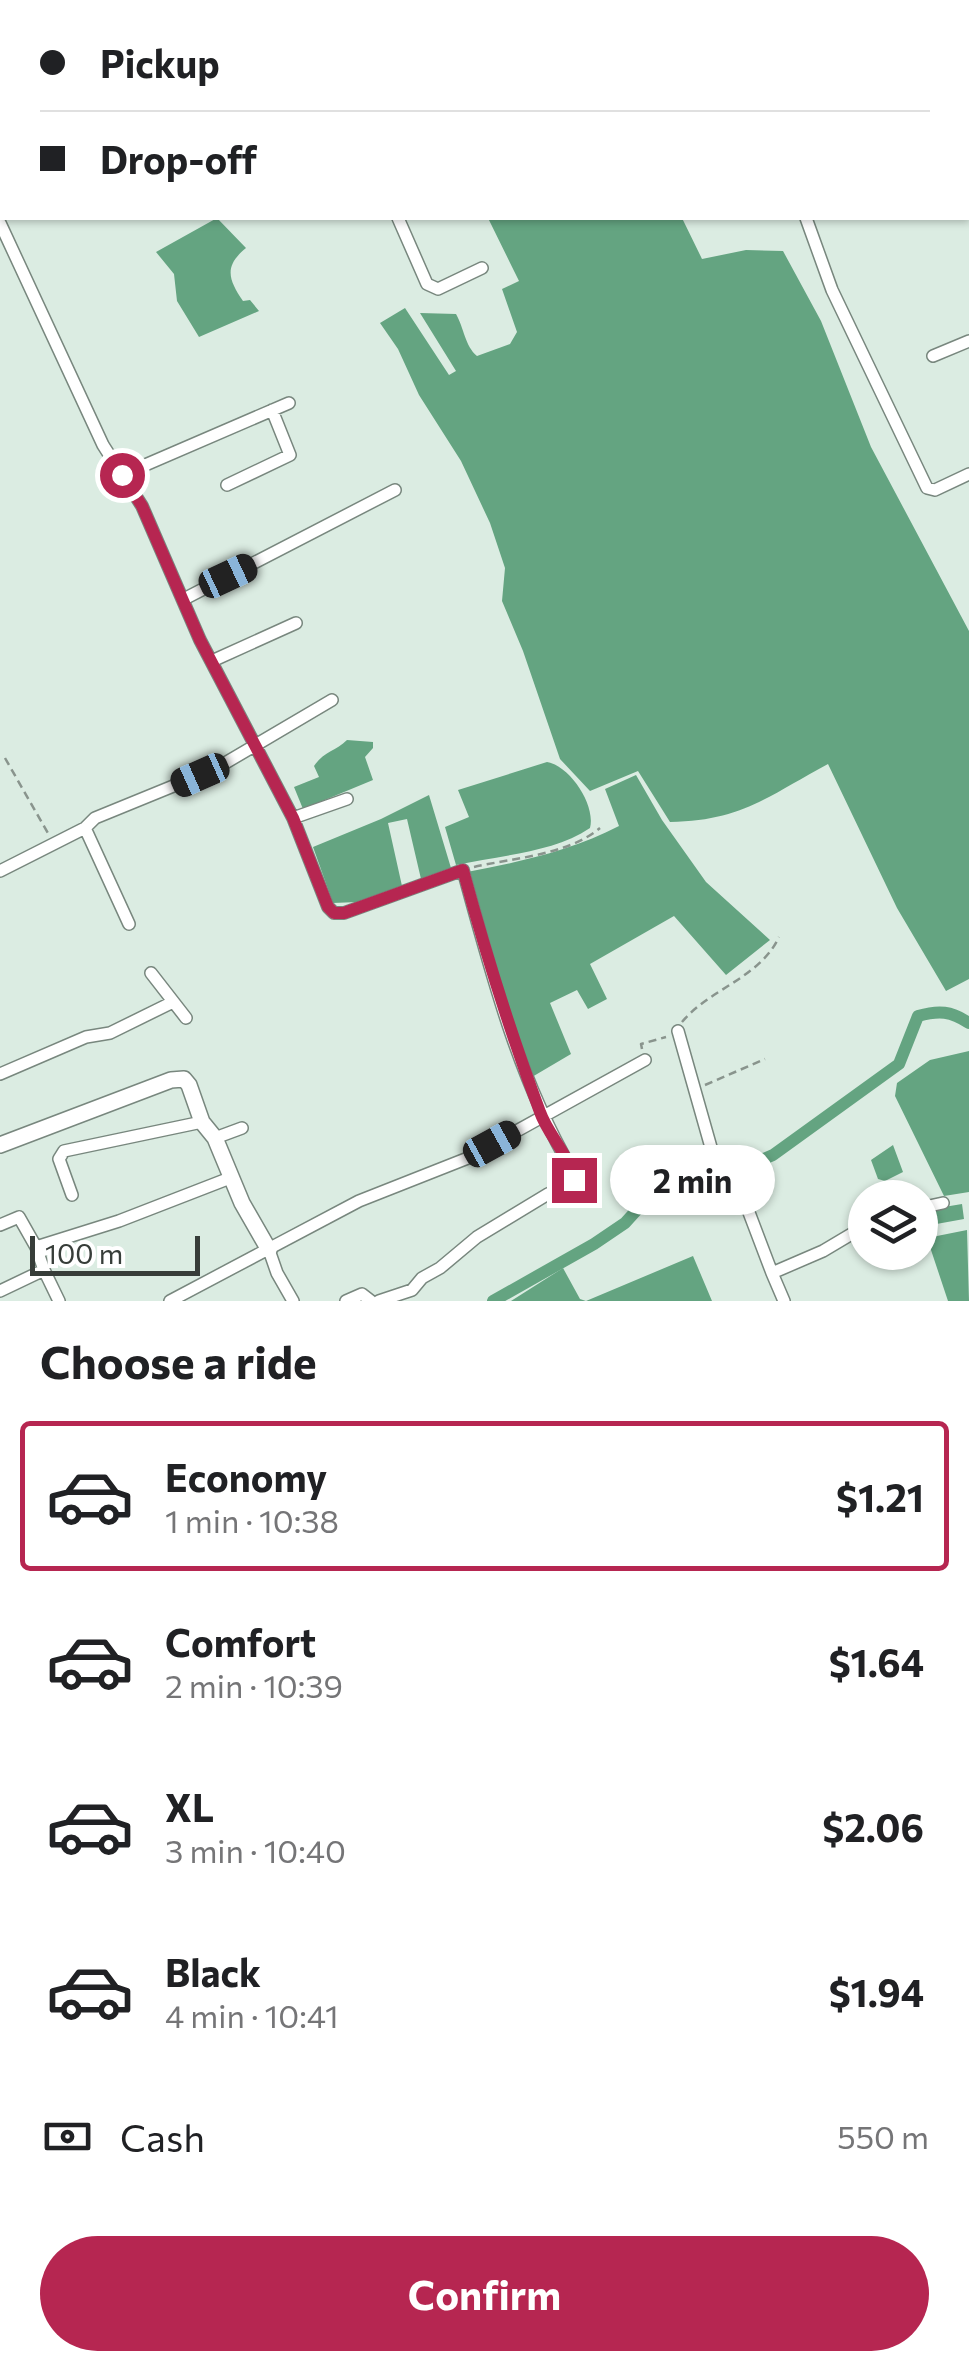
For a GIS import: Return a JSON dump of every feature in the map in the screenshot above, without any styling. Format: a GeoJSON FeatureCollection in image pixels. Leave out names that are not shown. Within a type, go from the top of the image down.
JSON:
{"type":"FeatureCollection","features":[{"type":"Feature","properties":{"kind":"street"},"geometry":{"type":"LineString","coordinates":[[399,220],[432,288],[438,289],[482,268]]}},
{"type":"Feature","properties":{"kind":"street"},"geometry":{"type":"LineString","coordinates":[[807,220],[832,290],[926,488],[935,490],[969,474]]}},
{"type":"Feature","properties":{"kind":"street"},"geometry":{"type":"LineString","coordinates":[[0,223],[103,445],[142,506],[212,662],[293,818],[328,907],[334,913],[344,913],[463,870],[490,967],[542,1117],[572,1170],[571,1184],[491,1228],[422,1278],[412,1290],[379,1301]]}},
{"type":"Feature","properties":{"kind":"street"},"geometry":{"type":"LineString","coordinates":[[933,356],[969,341]]}},
{"type":"Feature","properties":{"kind":"street"},"geometry":{"type":"LineString","coordinates":[[122,475],[289,402]]}},
{"type":"Feature","properties":{"kind":"street"},"geometry":{"type":"LineString","coordinates":[[227,486],[290,455],[272,410]]}},
{"type":"Feature","properties":{"kind":"street"},"geometry":{"type":"LineString","coordinates":[[184,600],[395,490]]}},
{"type":"Feature","properties":{"kind":"street"},"geometry":{"type":"LineString","coordinates":[[212,662],[296,623]]}},
{"type":"Feature","properties":{"kind":"street"},"geometry":{"type":"LineString","coordinates":[[0,871],[84,828],[95,818],[215,769],[332,700]]}},
{"type":"Feature","properties":{"kind":"street"},"geometry":{"type":"LineString","coordinates":[[293,818],[347,799]]}},
{"type":"Feature","properties":{"kind":"street"},"geometry":{"type":"LineString","coordinates":[[84,828],[129,924]]}},
{"type":"Feature","properties":{"kind":"street"},"geometry":{"type":"LineString","coordinates":[[151,973],[186,1018]]}},
{"type":"Feature","properties":{"kind":"street"},"geometry":{"type":"LineString","coordinates":[[0,1074],[86,1037],[110,1033],[173,1002]]}},
{"type":"Feature","properties":{"kind":"street"},"geometry":{"type":"LineString","coordinates":[[678,1031],[716,1165],[736,1185],[756,1225],[784,1301]]}},
{"type":"Feature","properties":{"kind":"street"},"geometry":{"type":"LineString","coordinates":[[170,1301],[360,1201],[468,1158],[644,1060]]}},
{"type":"Feature","properties":{"kind":"street"},"geometry":{"type":"LineString","coordinates":[[0,1145],[170,1080],[184,1079],[293,1301]]}},
{"type":"Feature","properties":{"kind":"street"},"geometry":{"type":"LineString","coordinates":[[72,1196],[59,1159],[64,1151],[202,1122]]}},
{"type":"Feature","properties":{"kind":"street"},"geometry":{"type":"LineString","coordinates":[[215,1138],[242,1128]]}},
{"type":"Feature","properties":{"kind":"street"},"geometry":{"type":"LineString","coordinates":[[36,1247],[119,1221],[230,1178]]}},
{"type":"Feature","properties":{"kind":"street"},"geometry":{"type":"LineString","coordinates":[[938,1204],[944,1203]]}},
{"type":"Feature","properties":{"kind":"street"},"geometry":{"type":"LineString","coordinates":[[0,1225],[19,1218],[59,1301]]}},
{"type":"Feature","properties":{"kind":"street"},"geometry":{"type":"LineString","coordinates":[[772,1273],[848,1236]]}},
{"type":"Feature","properties":{"kind":"street"},"geometry":{"type":"LineString","coordinates":[[0,1291],[44,1270]]}},
{"type":"Feature","properties":{"kind":"street"},"geometry":{"type":"LineString","coordinates":[[346,1301],[362,1294],[371,1301]]}},
{"type":"Feature","properties":{"kind":"path"},"geometry":{"type":"LineString","coordinates":[[4,758],[55,844]]}},
{"type":"Feature","properties":{"kind":"path"},"geometry":{"type":"LineString","coordinates":[[463,870],[538,853],[592,835],[600,828]]}},
{"type":"Feature","properties":{"kind":"path"},"geometry":{"type":"LineString","coordinates":[[644,1060],[640,1044],[678,1031],[697,1007],[752,971],[773,950],[779,937]]}},
{"type":"Feature","properties":{"kind":"path"},"geometry":{"type":"LineString","coordinates":[[694,1090],[765,1059]]}},
{"type":"Feature","properties":{"kind":"shaded area"},"geometry":{"type":"Polygon","coordinates":[[[219,220],[246,248],[231,267],[232,279],[243,301],[250,300],[259,311],[199,337],[177,301],[174,274],[156,252],[219,220]]]}},
{"type":"Feature","properties":{"kind":"shaded area"},"geometry":{"type":"Polygon","coordinates":[[[489,220],[683,220],[702,259],[746,250],[783,251],[821,321],[871,447],[969,631],[969,979],[946,991],[897,908],[828,764],[736,812],[670,822],[638,771],[590,791],[560,759],[502,601],[505,568],[490,523],[461,461],[380,323],[405,308],[449,375],[456,371],[420,313],[456,314],[477,356],[510,344],[517,332],[502,289],[519,281],[489,220]]]}},
{"type":"Feature","properties":{"kind":"shaded area"},"geometry":{"type":"Polygon","coordinates":[[[347,740],[373,742],[365,757],[373,780],[303,809],[294,787],[319,777],[314,766],[347,740]]]}},
{"type":"Feature","properties":{"kind":"shaded area"},"geometry":{"type":"Polygon","coordinates":[[[547,762],[564,771],[579,788],[589,809],[590,828],[543,848],[456,865],[445,827],[469,817],[458,790],[547,762]]]}},
{"type":"Feature","properties":{"kind":"shaded area"},"geometry":{"type":"Polygon","coordinates":[[[636,775],[706,882],[770,940],[726,975],[674,916],[590,964],[607,999],[588,1009],[577,990],[550,1003],[571,1054],[532,1077],[467,872],[564,849],[619,826],[605,789],[636,775]]]}},
{"type":"Feature","properties":{"kind":"shaded area"},"geometry":{"type":"Polygon","coordinates":[[[429,795],[451,868],[421,879],[407,819],[388,823],[402,886],[358,902],[333,903],[313,847],[429,795]]]}},
{"type":"Feature","properties":{"kind":"shaded area"},"geometry":{"type":"Polygon","coordinates":[[[969,1051],[969,1192],[944,1196],[895,1096],[897,1083],[930,1060],[969,1051]]]}},
{"type":"Feature","properties":{"kind":"shaded area"},"geometry":{"type":"Polygon","coordinates":[[[893,1145],[903,1172],[887,1180],[878,1179],[871,1160],[893,1145]]]}},
{"type":"Feature","properties":{"kind":"shaded area"},"geometry":{"type":"Polygon","coordinates":[[[962,1204],[964,1219],[938,1224],[938,1208],[962,1204]]]}},
{"type":"Feature","properties":{"kind":"shaded area"},"geometry":{"type":"Polygon","coordinates":[[[967,1230],[969,1301],[948,1301],[938,1270],[938,1236],[967,1230]]]}},
{"type":"Feature","properties":{"kind":"shaded area"},"geometry":{"type":"Polygon","coordinates":[[[693,1256],[712,1301],[586,1301],[693,1256]]]}},
{"type":"Feature","properties":{"kind":"shaded area"},"geometry":{"type":"Polygon","coordinates":[[[563,1268],[580,1299],[586,1301],[511,1301],[563,1268]]]}},
{"type":"Feature","properties":{"kind":"waterway"},"geometry":{"type":"LineString","coordinates":[[493,1301],[594,1244],[625,1223],[654,1191],[676,1178],[736,1171],[773,1155],[899,1064],[918,1016],[945,1013],[969,1023]]}},
{"type":"Feature","properties":{"kind":"route"},"geometry":{"type":"LineString","coordinates":[[122,475],[142,506],[200,640],[293,818],[328,907],[334,913],[344,913],[463,870],[490,967],[542,1117],[574,1180]]}}]}
